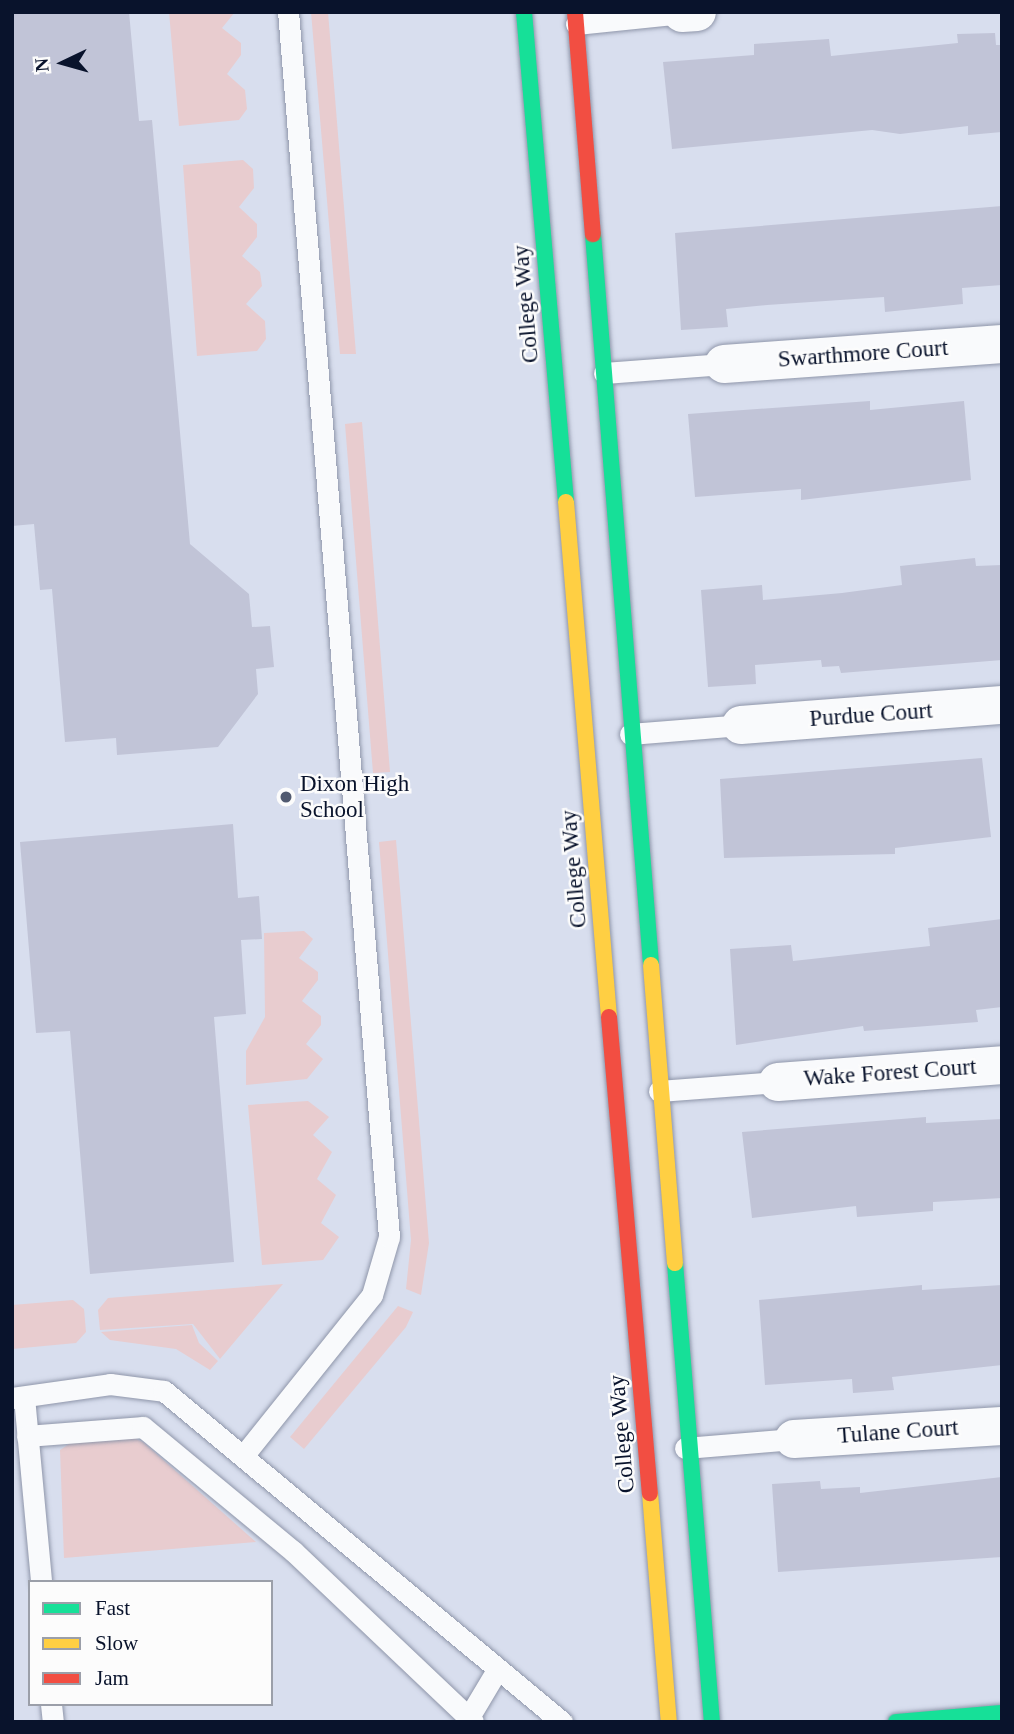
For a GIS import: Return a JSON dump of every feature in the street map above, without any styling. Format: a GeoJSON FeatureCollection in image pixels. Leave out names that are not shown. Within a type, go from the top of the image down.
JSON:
{"type":"FeatureCollection","features":[{"type":"Feature","properties":{"kind":"street","name":"College Way"},"geometry":{"type":"LineString","coordinates":[[524,12],[669,1722]]}},
{"type":"Feature","properties":{"kind":"street"},"geometry":{"type":"LineString","coordinates":[[575,18],[685,1448],[712,1722]]}},
{"type":"Feature","properties":{"kind":"street","name":"Swarthmore Court"},"geometry":{"type":"LineString","coordinates":[[724,364],[1002,344]]}},
{"type":"Feature","properties":{"kind":"street","name":"Purdue Court"},"geometry":{"type":"LineString","coordinates":[[741,725],[1002,705]]}},
{"type":"Feature","properties":{"kind":"street","name":"Wake Forest Court"},"geometry":{"type":"LineString","coordinates":[[778,1082],[1002,1065]]}},
{"type":"Feature","properties":{"kind":"street","name":"Tulane Court"},"geometry":{"type":"LineString","coordinates":[[794,1439],[1002,1426]]}},
{"type":"Feature","properties":{"kind":"street"},"geometry":{"type":"LineString","coordinates":[[896,1722],[1002,1713]]}},
{"type":"Feature","properties":{"kind":"lane"},"geometry":{"type":"LineString","coordinates":[[243,1455],[372,1294],[389,1237],[288,12]]}},
{"type":"Feature","properties":{"kind":"lane"},"geometry":{"type":"LineString","coordinates":[[575,18],[690,13]]}},
{"type":"Feature","properties":{"kind":"lane"},"geometry":{"type":"LineString","coordinates":[[604,373],[724,364]]}},
{"type":"Feature","properties":{"kind":"lane"},"geometry":{"type":"LineString","coordinates":[[630,734],[741,725]]}},
{"type":"Feature","properties":{"kind":"lane"},"geometry":{"type":"LineString","coordinates":[[659,1091],[778,1082]]}},
{"type":"Feature","properties":{"kind":"lane"},"geometry":{"type":"LineString","coordinates":[[41,1580],[27,1436],[18,1398],[62,1388],[150,1385],[183,1404],[562,1722]]}},
{"type":"Feature","properties":{"kind":"lane"},"geometry":{"type":"LineString","coordinates":[[27,1436],[143,1427],[293,1551],[469,1720],[497,1670]]}},
{"type":"Feature","properties":{"kind":"lane"},"geometry":{"type":"LineString","coordinates":[[685,1448],[794,1439]]}},
{"type":"Feature","properties":{"kind":"shaded area"},"geometry":{"type":"Polygon","coordinates":[[[169,12],[235,12],[222,28],[241,43],[241,55],[227,74],[245,90],[247,109],[239,120],[179,126],[169,12]]]}},
{"type":"Feature","properties":{"kind":"shaded area"},"geometry":{"type":"Polygon","coordinates":[[[311,12],[328,12],[356,354],[340,354],[311,12]]]}},
{"type":"Feature","properties":{"kind":"shaded area"},"geometry":{"type":"Polygon","coordinates":[[[243,160],[253,169],[254,188],[239,207],[257,224],[257,237],[242,256],[260,272],[262,286],[246,304],[265,321],[266,339],[257,351],[197,356],[183,165],[243,160]]]}},
{"type":"Feature","properties":{"kind":"shaded area"},"geometry":{"type":"Polygon","coordinates":[[[362,422],[390,772],[373,773],[345,424],[362,422]]]}},
{"type":"Feature","properties":{"kind":"shaded area"},"geometry":{"type":"Polygon","coordinates":[[[396,840],[429,1243],[421,1295],[406,1289],[411,1240],[379,842],[396,840]]]}},
{"type":"Feature","properties":{"kind":"shaded area"},"geometry":{"type":"Polygon","coordinates":[[[304,931],[313,939],[299,958],[318,972],[318,980],[302,1001],[321,1016],[321,1025],[306,1044],[323,1059],[307,1079],[246,1085],[246,1051],[265,1017],[264,933],[304,931]]]}},
{"type":"Feature","properties":{"kind":"shaded area"},"geometry":{"type":"Polygon","coordinates":[[[308,1101],[329,1117],[313,1135],[332,1152],[317,1179],[336,1195],[321,1223],[339,1237],[323,1260],[262,1265],[248,1105],[308,1101]]]}},
{"type":"Feature","properties":{"kind":"shaded area"},"geometry":{"type":"Polygon","coordinates":[[[283,1284],[220,1359],[193,1324],[100,1330],[98,1310],[108,1298],[283,1284]]]}},
{"type":"Feature","properties":{"kind":"shaded area"},"geometry":{"type":"Polygon","coordinates":[[[73,1300],[84,1309],[86,1332],[76,1343],[12,1349],[12,1305],[73,1300]]]}},
{"type":"Feature","properties":{"kind":"shaded area"},"geometry":{"type":"Polygon","coordinates":[[[398,1306],[413,1312],[406,1327],[304,1449],[290,1437],[398,1306]]]}},
{"type":"Feature","properties":{"kind":"shaded area"},"geometry":{"type":"Polygon","coordinates":[[[192,1325],[199,1343],[218,1361],[210,1370],[176,1349],[110,1340],[101,1332],[192,1325]]]}},
{"type":"Feature","properties":{"kind":"shaded area"},"geometry":{"type":"Polygon","coordinates":[[[131,1437],[143,1442],[256,1542],[64,1558],[60,1450],[72,1442],[131,1437]]]}},
{"type":"Feature","properties":{"kind":"building"},"geometry":{"type":"Polygon","coordinates":[[[12,12],[129,12],[139,121],[152,120],[190,544],[249,594],[252,627],[270,626],[274,667],[256,669],[258,694],[218,747],[117,755],[116,738],[65,742],[52,589],[40,590],[34,524],[12,526],[12,12]]]}},
{"type":"Feature","properties":{"kind":"building"},"geometry":{"type":"Polygon","coordinates":[[[995,33],[996,45],[1002,45],[1002,132],[968,135],[968,126],[900,134],[872,130],[672,149],[663,62],[754,55],[754,44],[829,39],[831,56],[958,43],[957,34],[995,33]]]}},
{"type":"Feature","properties":{"kind":"building"},"geometry":{"type":"Polygon","coordinates":[[[1002,206],[1002,285],[962,288],[963,304],[885,312],[884,297],[767,305],[726,309],[728,327],[681,330],[675,233],[1002,206]]]}},
{"type":"Feature","properties":{"kind":"building"},"geometry":{"type":"Polygon","coordinates":[[[870,401],[870,410],[964,401],[971,480],[801,500],[801,489],[695,497],[688,414],[870,401]]]}},
{"type":"Feature","properties":{"kind":"building"},"geometry":{"type":"Polygon","coordinates":[[[975,558],[976,566],[1002,565],[1002,660],[841,673],[839,666],[822,667],[821,660],[755,665],[756,684],[708,687],[701,590],[762,585],[763,600],[842,593],[902,585],[900,566],[975,558]]]}},
{"type":"Feature","properties":{"kind":"building"},"geometry":{"type":"Polygon","coordinates":[[[982,758],[991,837],[895,848],[895,854],[724,858],[720,779],[982,758]]]}},
{"type":"Feature","properties":{"kind":"building"},"geometry":{"type":"Polygon","coordinates":[[[233,824],[238,898],[259,896],[262,939],[241,940],[246,1014],[214,1017],[234,1262],[90,1274],[70,1031],[36,1033],[20,842],[233,824]]]}},
{"type":"Feature","properties":{"kind":"building"},"geometry":{"type":"Polygon","coordinates":[[[1002,919],[1002,1007],[976,1010],[978,1022],[864,1031],[863,1026],[736,1045],[730,949],[791,945],[793,961],[930,946],[928,928],[1002,919]]]}},
{"type":"Feature","properties":{"kind":"building"},"geometry":{"type":"Polygon","coordinates":[[[926,1117],[926,1123],[1002,1119],[1002,1198],[933,1202],[933,1211],[857,1217],[856,1206],[752,1218],[742,1132],[926,1117]]]}},
{"type":"Feature","properties":{"kind":"building"},"geometry":{"type":"Polygon","coordinates":[[[922,1285],[922,1290],[1002,1285],[1002,1365],[892,1377],[894,1390],[853,1393],[852,1379],[765,1385],[759,1300],[922,1285]]]}},
{"type":"Feature","properties":{"kind":"building"},"geometry":{"type":"Polygon","coordinates":[[[1002,1477],[1002,1557],[778,1572],[772,1484],[820,1481],[821,1489],[860,1487],[860,1493],[1002,1477]]]}},
{"type":"Feature","properties":{"kind":"traffic: fast"},"geometry":{"type":"LineString","coordinates":[[524,12],[566,502]]}},
{"type":"Feature","properties":{"kind":"traffic: fast"},"geometry":{"type":"LineString","coordinates":[[593,234],[651,965]]}},
{"type":"Feature","properties":{"kind":"traffic: fast"},"geometry":{"type":"LineString","coordinates":[[675,1263],[712,1722]]}},
{"type":"Feature","properties":{"kind":"traffic: fast"},"geometry":{"type":"LineString","coordinates":[[896,1722],[1002,1713]]}},
{"type":"Feature","properties":{"kind":"traffic: slow"},"geometry":{"type":"LineString","coordinates":[[566,502],[609,1017]]}},
{"type":"Feature","properties":{"kind":"traffic: slow"},"geometry":{"type":"LineString","coordinates":[[651,965],[675,1263]]}},
{"type":"Feature","properties":{"kind":"traffic: slow"},"geometry":{"type":"LineString","coordinates":[[650,1493],[669,1722]]}},
{"type":"Feature","properties":{"kind":"traffic: jam"},"geometry":{"type":"LineString","coordinates":[[575,12],[593,234]]}},
{"type":"Feature","properties":{"kind":"traffic: jam"},"geometry":{"type":"LineString","coordinates":[[609,1017],[650,1493]]}},
{"type":"Feature","properties":{"kind":"place","name":"Dixon High School"},"geometry":{"type":"Point","coordinates":[286,797]}}]}
